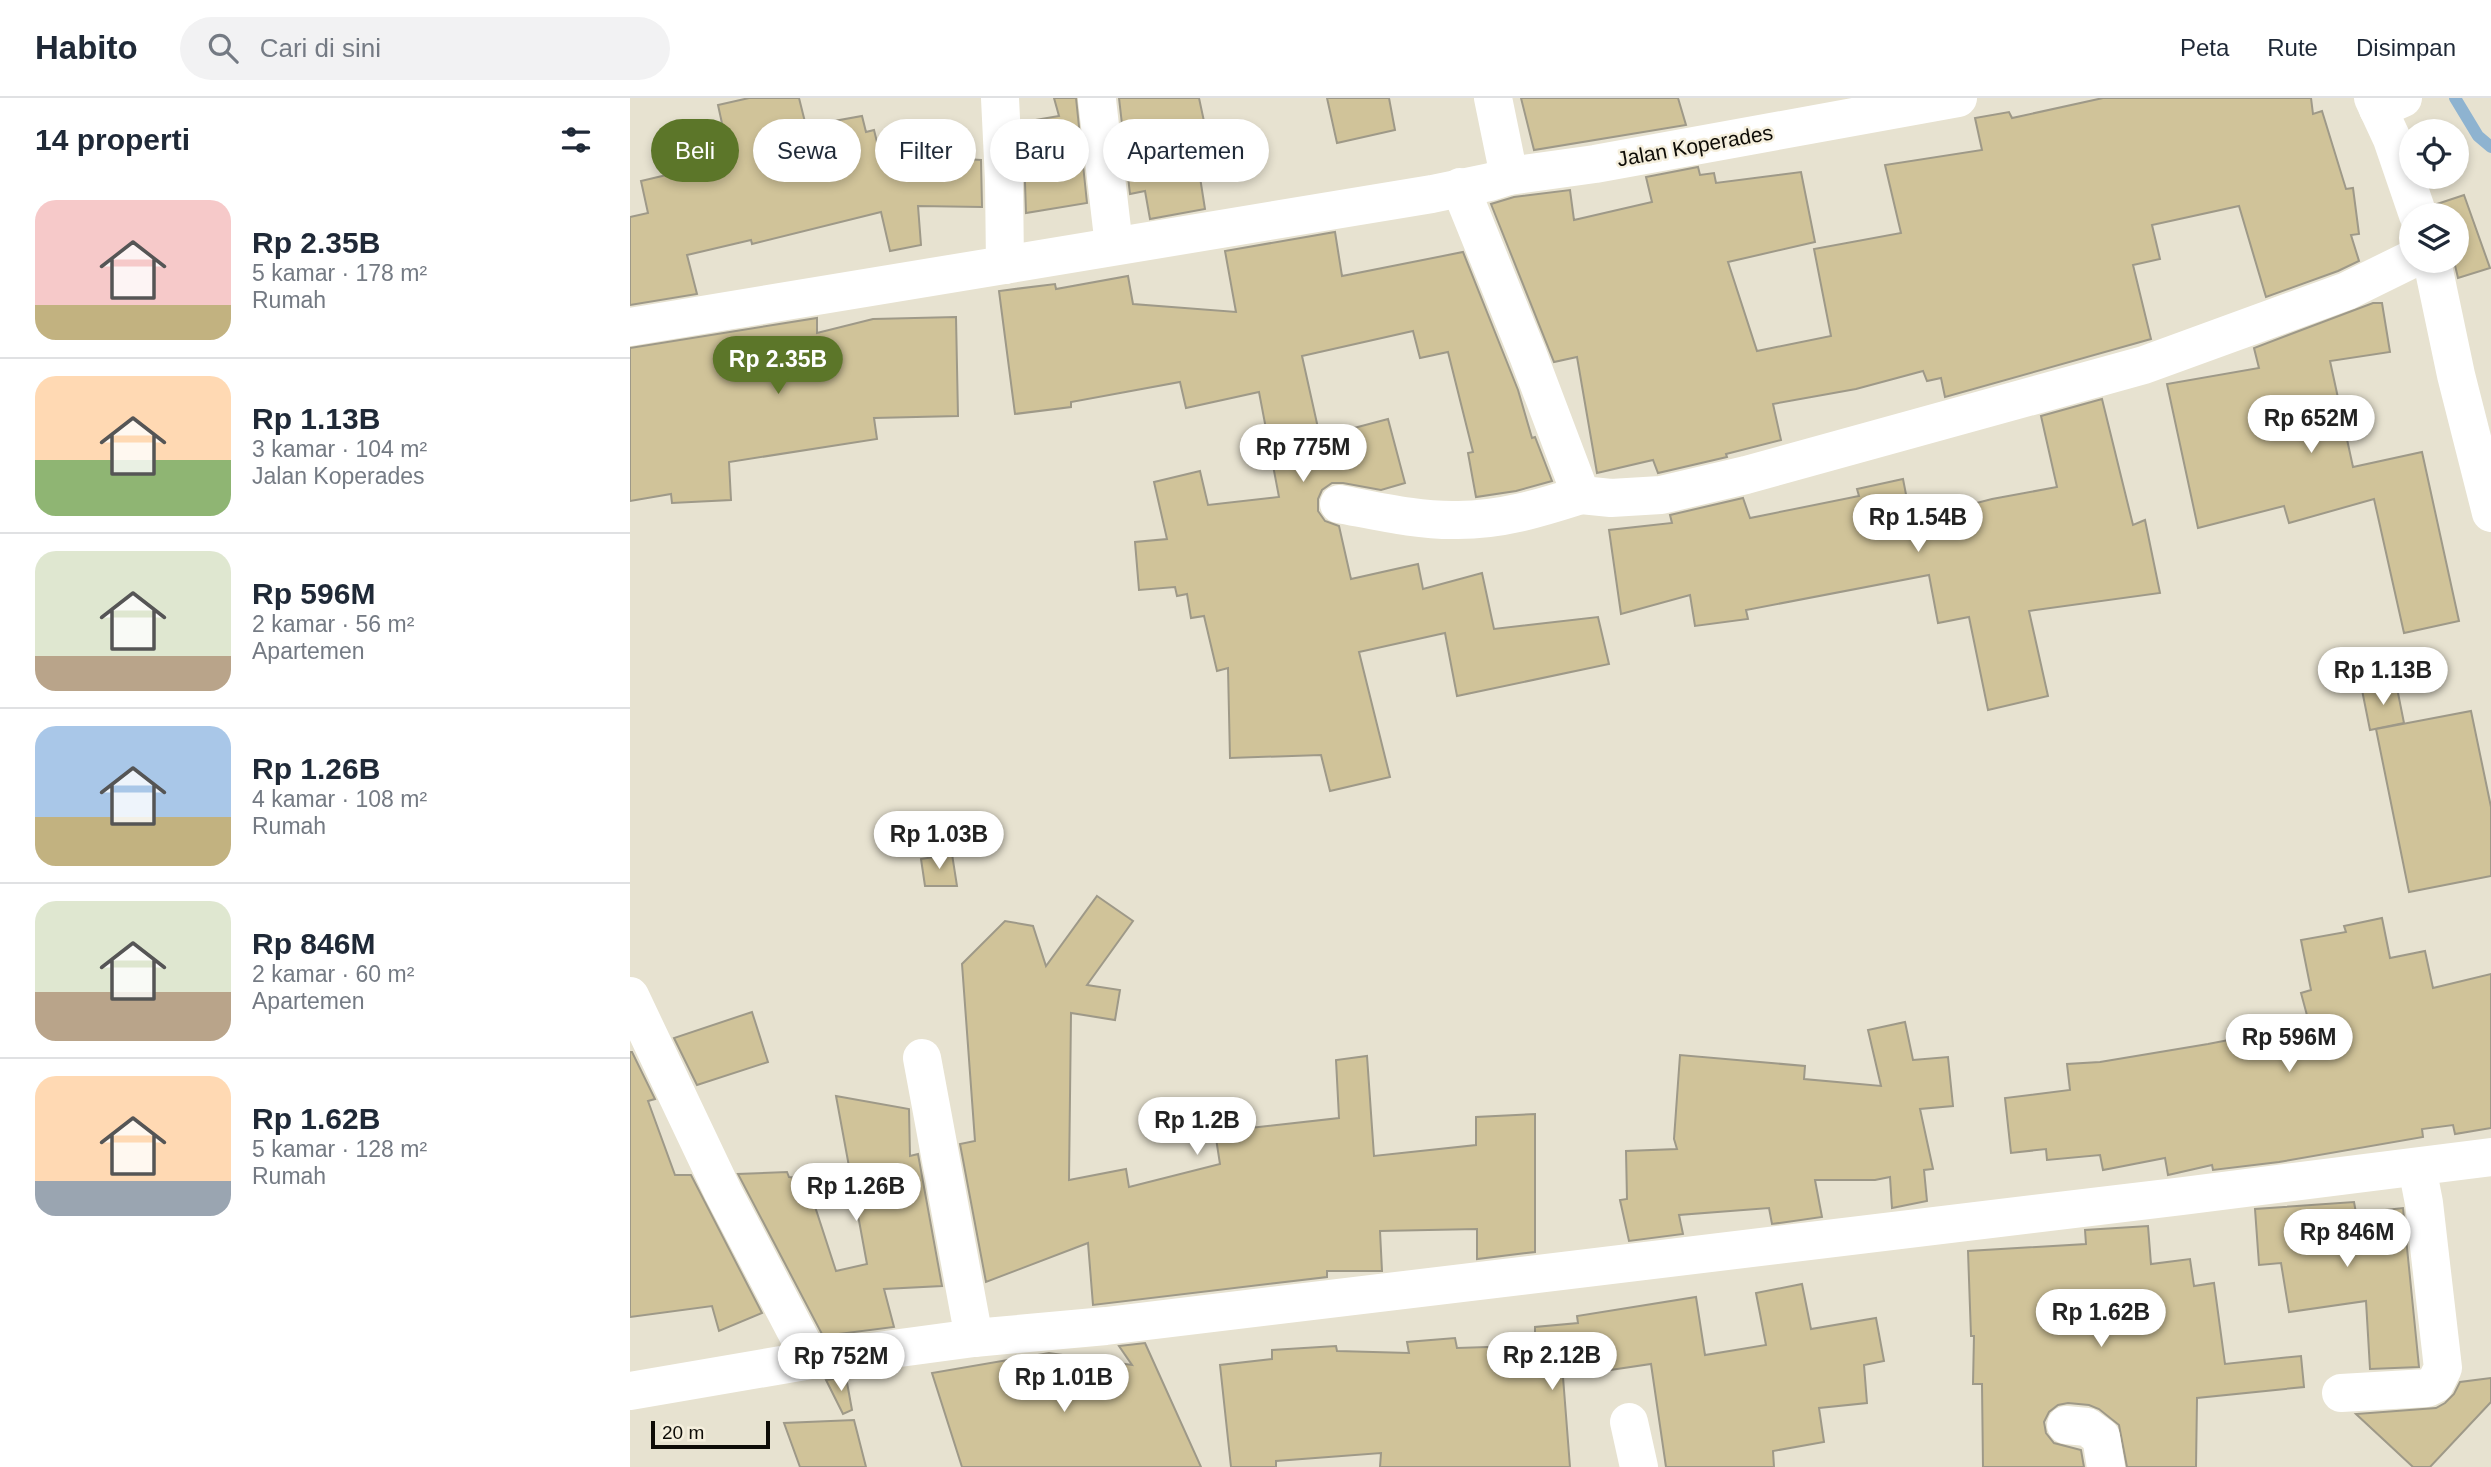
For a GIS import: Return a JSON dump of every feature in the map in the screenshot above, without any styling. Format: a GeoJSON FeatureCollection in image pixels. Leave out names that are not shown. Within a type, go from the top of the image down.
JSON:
{"type":"FeatureCollection","features":[{"type":"Feature","properties":{"kind":"street"},"geometry":{"type":"LineString","coordinates":[[1000,98],[1005,265]]}},
{"type":"Feature","properties":{"kind":"street"},"geometry":{"type":"LineString","coordinates":[[1493,98],[1508,176]]}},
{"type":"Feature","properties":{"kind":"street","name":"Jalan Koperades"},"geometry":{"type":"LineString","coordinates":[[630,327],[1432,194],[1508,176],[1609,161],[1958,98]]}},
{"type":"Feature","properties":{"kind":"street"},"geometry":{"type":"LineString","coordinates":[[1097,100],[1114,246]]}},
{"type":"Feature","properties":{"kind":"street"},"geometry":{"type":"LineString","coordinates":[[2384,102],[2392,139],[2413,203]]}},
{"type":"Feature","properties":{"kind":"street"},"geometry":{"type":"LineString","coordinates":[[1460,187],[1524,343],[1581,495]]}},
{"type":"Feature","properties":{"kind":"street"},"geometry":{"type":"LineString","coordinates":[[1339,504],[1391,514],[1458,520],[1525,513],[1581,495],[1611,498],[1661,495],[1746,475],[2144,365],[2347,291],[2399,265]]}},
{"type":"Feature","properties":{"kind":"street"},"geometry":{"type":"LineString","coordinates":[[2435,273],[2456,374],[2491,513]]}},
{"type":"Feature","properties":{"kind":"street"},"geometry":{"type":"LineString","coordinates":[[630,996],[723,1192],[811,1360]]}},
{"type":"Feature","properties":{"kind":"street"},"geometry":{"type":"LineString","coordinates":[[922,1058],[974,1338]]}},
{"type":"Feature","properties":{"kind":"street"},"geometry":{"type":"LineString","coordinates":[[630,1391],[811,1360],[974,1338],[1119,1324],[2491,1157]]}},
{"type":"Feature","properties":{"kind":"street"},"geometry":{"type":"LineString","coordinates":[[2342,1393],[2398,1392],[2427,1388],[2435,1384],[2442,1368],[2424,1203],[2417,1167]]}},
{"type":"Feature","properties":{"kind":"street"},"geometry":{"type":"LineString","coordinates":[[1629,1422],[1639,1467]]}},
{"type":"Feature","properties":{"kind":"street"},"geometry":{"type":"LineString","coordinates":[[2066,1425],[2087,1427],[2101,1437],[2106,1467]]}},
{"type":"Feature","properties":{"kind":"building"},"geometry":{"type":"Polygon","coordinates":[[[749,98],[799,98],[804,119],[753,119],[753,182],[861,182],[861,119],[845,119],[862,116],[866,132],[874,130],[875,134],[875,182],[976,182],[976,160],[981,160],[982,207],[918,206],[921,245],[890,251],[881,212],[752,244],[751,240],[687,255],[697,294],[630,305],[630,217],[648,213],[641,181],[651,179],[651,182],[739,182],[739,119],[721,119],[718,105],[749,98]]]}},
{"type":"Feature","properties":{"kind":"building"},"geometry":{"type":"Polygon","coordinates":[[[1054,98],[1076,98],[1078,119],[1041,119],[1059,116],[1054,98]]]}},
{"type":"Feature","properties":{"kind":"building"},"geometry":{"type":"Polygon","coordinates":[[[1119,98],[1199,98],[1204,119],[1121,119],[1119,98]]]}},
{"type":"Feature","properties":{"kind":"building"},"geometry":{"type":"Polygon","coordinates":[[[1327,98],[1389,98],[1395,130],[1337,143],[1327,98]]]}},
{"type":"Feature","properties":{"kind":"building"},"geometry":{"type":"Polygon","coordinates":[[[1521,98],[1678,98],[1686,125],[1534,150],[1521,98]]]}},
{"type":"Feature","properties":{"kind":"building"},"geometry":{"type":"Polygon","coordinates":[[[2103,98],[2311,98],[2313,114],[2322,111],[2346,189],[2353,188],[2359,234],[2351,235],[2359,261],[2266,297],[2239,206],[2152,225],[2160,259],[2133,265],[2151,339],[1945,397],[1941,378],[1927,381],[1923,371],[1856,389],[1773,404],[1781,440],[1726,454],[1727,457],[1658,473],[1653,460],[1597,473],[1577,357],[1554,362],[1491,204],[1514,197],[1570,190],[1574,220],[1652,202],[1646,177],[1698,167],[1700,175],[1714,173],[1716,183],[1801,172],[1815,242],[1728,262],[1757,351],[1831,336],[1814,249],[1901,233],[1885,165],[1982,150],[1975,118],[2009,112],[2012,118],[2103,98]]]}},
{"type":"Feature","properties":{"kind":"building"},"geometry":{"type":"Polygon","coordinates":[[[1025,182],[1085,182],[1087,203],[1026,213],[1025,182]]]}},
{"type":"Feature","properties":{"kind":"building"},"geometry":{"type":"Polygon","coordinates":[[[1129,182],[1201,182],[1205,209],[1150,219],[1145,191],[1130,194],[1129,182]]]}},
{"type":"Feature","properties":{"kind":"building"},"geometry":{"type":"Polygon","coordinates":[[[2464,195],[2467,203],[2440,203],[2464,195]]]}},
{"type":"Feature","properties":{"kind":"building"},"geometry":{"type":"Polygon","coordinates":[[[2469,209],[2490,268],[2458,278],[2457,273],[2469,273],[2469,209]]]}},
{"type":"Feature","properties":{"kind":"building"},"geometry":{"type":"Polygon","coordinates":[[[1335,232],[1342,276],[1463,252],[1518,390],[1532,438],[1535,437],[1552,481],[1516,491],[1476,497],[1468,453],[1473,452],[1448,352],[1420,358],[1413,331],[1302,356],[1320,437],[1388,419],[1405,483],[1381,490],[1332,483],[1322,490],[1318,499],[1318,511],[1325,521],[1339,526],[1351,579],[1418,564],[1423,589],[1482,573],[1494,629],[1598,617],[1609,664],[1457,696],[1445,633],[1359,652],[1390,777],[1330,791],[1321,755],[1230,758],[1228,668],[1217,671],[1204,616],[1191,618],[1187,594],[1177,596],[1175,587],[1139,590],[1135,542],[1167,539],[1154,482],[1200,471],[1208,505],[1279,497],[1259,392],[1186,408],[1180,382],[1071,402],[1071,407],[1015,414],[999,291],[1055,284],[1056,289],[1128,276],[1133,304],[1236,312],[1225,251],[1335,232]]]}},
{"type":"Feature","properties":{"kind":"building"},"geometry":{"type":"Polygon","coordinates":[[[2373,303],[2382,303],[2390,352],[2330,361],[2353,467],[2422,452],[2459,621],[2404,633],[2374,499],[2289,523],[2284,506],[2198,528],[2167,384],[2259,368],[2254,348],[2373,303]]]}},
{"type":"Feature","properties":{"kind":"building"},"geometry":{"type":"Polygon","coordinates":[[[956,317],[958,416],[874,418],[877,439],[729,462],[731,500],[672,503],[671,494],[630,501],[630,348],[817,318],[817,333],[873,319],[956,317]]]}},
{"type":"Feature","properties":{"kind":"building"},"geometry":{"type":"Polygon","coordinates":[[[2102,399],[2133,525],[2145,520],[2160,593],[2029,611],[2048,696],[1988,710],[1969,617],[1938,623],[1929,575],[1746,610],[1748,619],[1695,626],[1690,595],[1621,614],[1609,530],[1672,523],[1670,515],[1743,498],[1750,518],[1859,496],[1857,489],[1903,479],[1911,520],[1992,499],[2057,487],[2041,416],[2102,399]]]}},
{"type":"Feature","properties":{"kind":"building"},"geometry":{"type":"Polygon","coordinates":[[[2396,683],[2404,723],[2370,730],[2362,690],[2396,683]]]}},
{"type":"Feature","properties":{"kind":"building"},"geometry":{"type":"Polygon","coordinates":[[[2471,711],[2491,807],[2491,876],[2409,892],[2376,729],[2471,711]]]}},
{"type":"Feature","properties":{"kind":"building"},"geometry":{"type":"Polygon","coordinates":[[[952,854],[957,886],[925,886],[921,859],[952,854]]]}},
{"type":"Feature","properties":{"kind":"building"},"geometry":{"type":"Polygon","coordinates":[[[1097,896],[1133,921],[1087,985],[1120,990],[1115,1020],[1071,1013],[1069,1180],[1126,1169],[1129,1187],[1220,1164],[1215,1132],[1339,1118],[1336,1060],[1367,1056],[1374,1156],[1476,1145],[1476,1117],[1535,1114],[1535,1252],[1477,1259],[1477,1229],[1380,1231],[1382,1271],[1327,1271],[1327,1277],[1093,1305],[1088,1243],[986,1282],[960,1144],[975,1141],[962,964],[1005,921],[1033,926],[1046,966],[1097,896]]]}},
{"type":"Feature","properties":{"kind":"building"},"geometry":{"type":"Polygon","coordinates":[[[2382,918],[2390,958],[2425,951],[2433,988],[2491,974],[2491,1128],[2455,1134],[2453,1125],[2422,1129],[2423,1137],[2279,1162],[2213,1170],[2212,1165],[2168,1175],[2165,1158],[2103,1170],[2100,1155],[2047,1160],[2046,1149],[2011,1153],[2005,1098],[2070,1090],[2067,1064],[2100,1062],[2208,1044],[2239,1038],[2238,1034],[2308,1019],[2301,993],[2311,990],[2301,940],[2346,932],[2344,926],[2382,918]]]}},
{"type":"Feature","properties":{"kind":"building"},"geometry":{"type":"Polygon","coordinates":[[[752,1012],[768,1062],[697,1085],[674,1038],[752,1012]]]}},
{"type":"Feature","properties":{"kind":"building"},"geometry":{"type":"Polygon","coordinates":[[[1905,1022],[1913,1060],[1948,1057],[1953,1106],[1920,1109],[1933,1169],[1924,1170],[1927,1201],[1892,1208],[1890,1177],[1875,1180],[1815,1180],[1822,1217],[1772,1224],[1769,1208],[1679,1215],[1683,1234],[1629,1241],[1620,1200],[1627,1199],[1626,1151],[1677,1149],[1674,1139],[1680,1055],[1805,1066],[1804,1079],[1881,1086],[1868,1030],[1905,1022]]]}},
{"type":"Feature","properties":{"kind":"building"},"geometry":{"type":"Polygon","coordinates":[[[630,1052],[655,1099],[648,1101],[675,1175],[691,1175],[762,1313],[719,1331],[712,1306],[630,1317],[630,1052]]]}},
{"type":"Feature","properties":{"kind":"building"},"geometry":{"type":"Polygon","coordinates":[[[836,1096],[909,1109],[910,1156],[918,1154],[942,1286],[884,1289],[894,1327],[823,1336],[738,1174],[787,1172],[789,1177],[806,1179],[836,1271],[867,1264],[836,1096]]]}},
{"type":"Feature","properties":{"kind":"building"},"geometry":{"type":"Polygon","coordinates":[[[2354,1202],[2356,1213],[2403,1208],[2419,1367],[2370,1369],[2366,1301],[2289,1312],[2281,1263],[2259,1265],[2255,1209],[2354,1202]]]}},
{"type":"Feature","properties":{"kind":"building"},"geometry":{"type":"Polygon","coordinates":[[[2148,1226],[2151,1264],[2190,1259],[2194,1286],[2214,1283],[2225,1364],[2301,1356],[2304,1387],[2197,1398],[2196,1467],[2127,1467],[2119,1425],[2099,1409],[2068,1403],[2058,1405],[2049,1412],[2044,1422],[2046,1433],[2054,1443],[2081,1450],[2084,1467],[1983,1467],[1982,1384],[1973,1384],[1974,1336],[1971,1336],[1968,1251],[2086,1244],[2085,1230],[2148,1226]]]}},
{"type":"Feature","properties":{"kind":"building"},"geometry":{"type":"Polygon","coordinates":[[[1802,1284],[1811,1329],[1876,1318],[1884,1361],[1864,1365],[1867,1403],[1819,1408],[1824,1442],[1773,1451],[1774,1467],[1666,1467],[1651,1364],[1563,1377],[1570,1467],[1380,1467],[1381,1453],[1276,1461],[1276,1467],[1231,1467],[1220,1365],[1272,1359],[1272,1350],[1336,1346],[1337,1351],[1409,1353],[1407,1342],[1455,1338],[1457,1348],[1519,1346],[1518,1334],[1535,1333],[1535,1327],[1578,1323],[1577,1316],[1696,1297],[1705,1355],[1766,1345],[1756,1293],[1802,1284]]]}},
{"type":"Feature","properties":{"kind":"building"},"geometry":{"type":"Polygon","coordinates":[[[1145,1343],[1201,1467],[962,1467],[932,1373],[1049,1353],[1132,1365],[1119,1346],[1145,1343]]]}},
{"type":"Feature","properties":{"kind":"building"},"geometry":{"type":"Polygon","coordinates":[[[846,1377],[852,1410],[843,1414],[826,1380],[846,1377]]]}},
{"type":"Feature","properties":{"kind":"building"},"geometry":{"type":"Polygon","coordinates":[[[2491,1378],[2491,1402],[2430,1467],[2413,1467],[2356,1414],[2436,1408],[2454,1394],[2460,1382],[2491,1378]]]}},
{"type":"Feature","properties":{"kind":"building"},"geometry":{"type":"Polygon","coordinates":[[[854,1420],[866,1467],[800,1467],[784,1423],[854,1420]]]}},
{"type":"Feature","properties":{"kind":"waterway"},"geometry":{"type":"LineString","coordinates":[[2455,98],[2478,136],[2491,147]]}}]}
